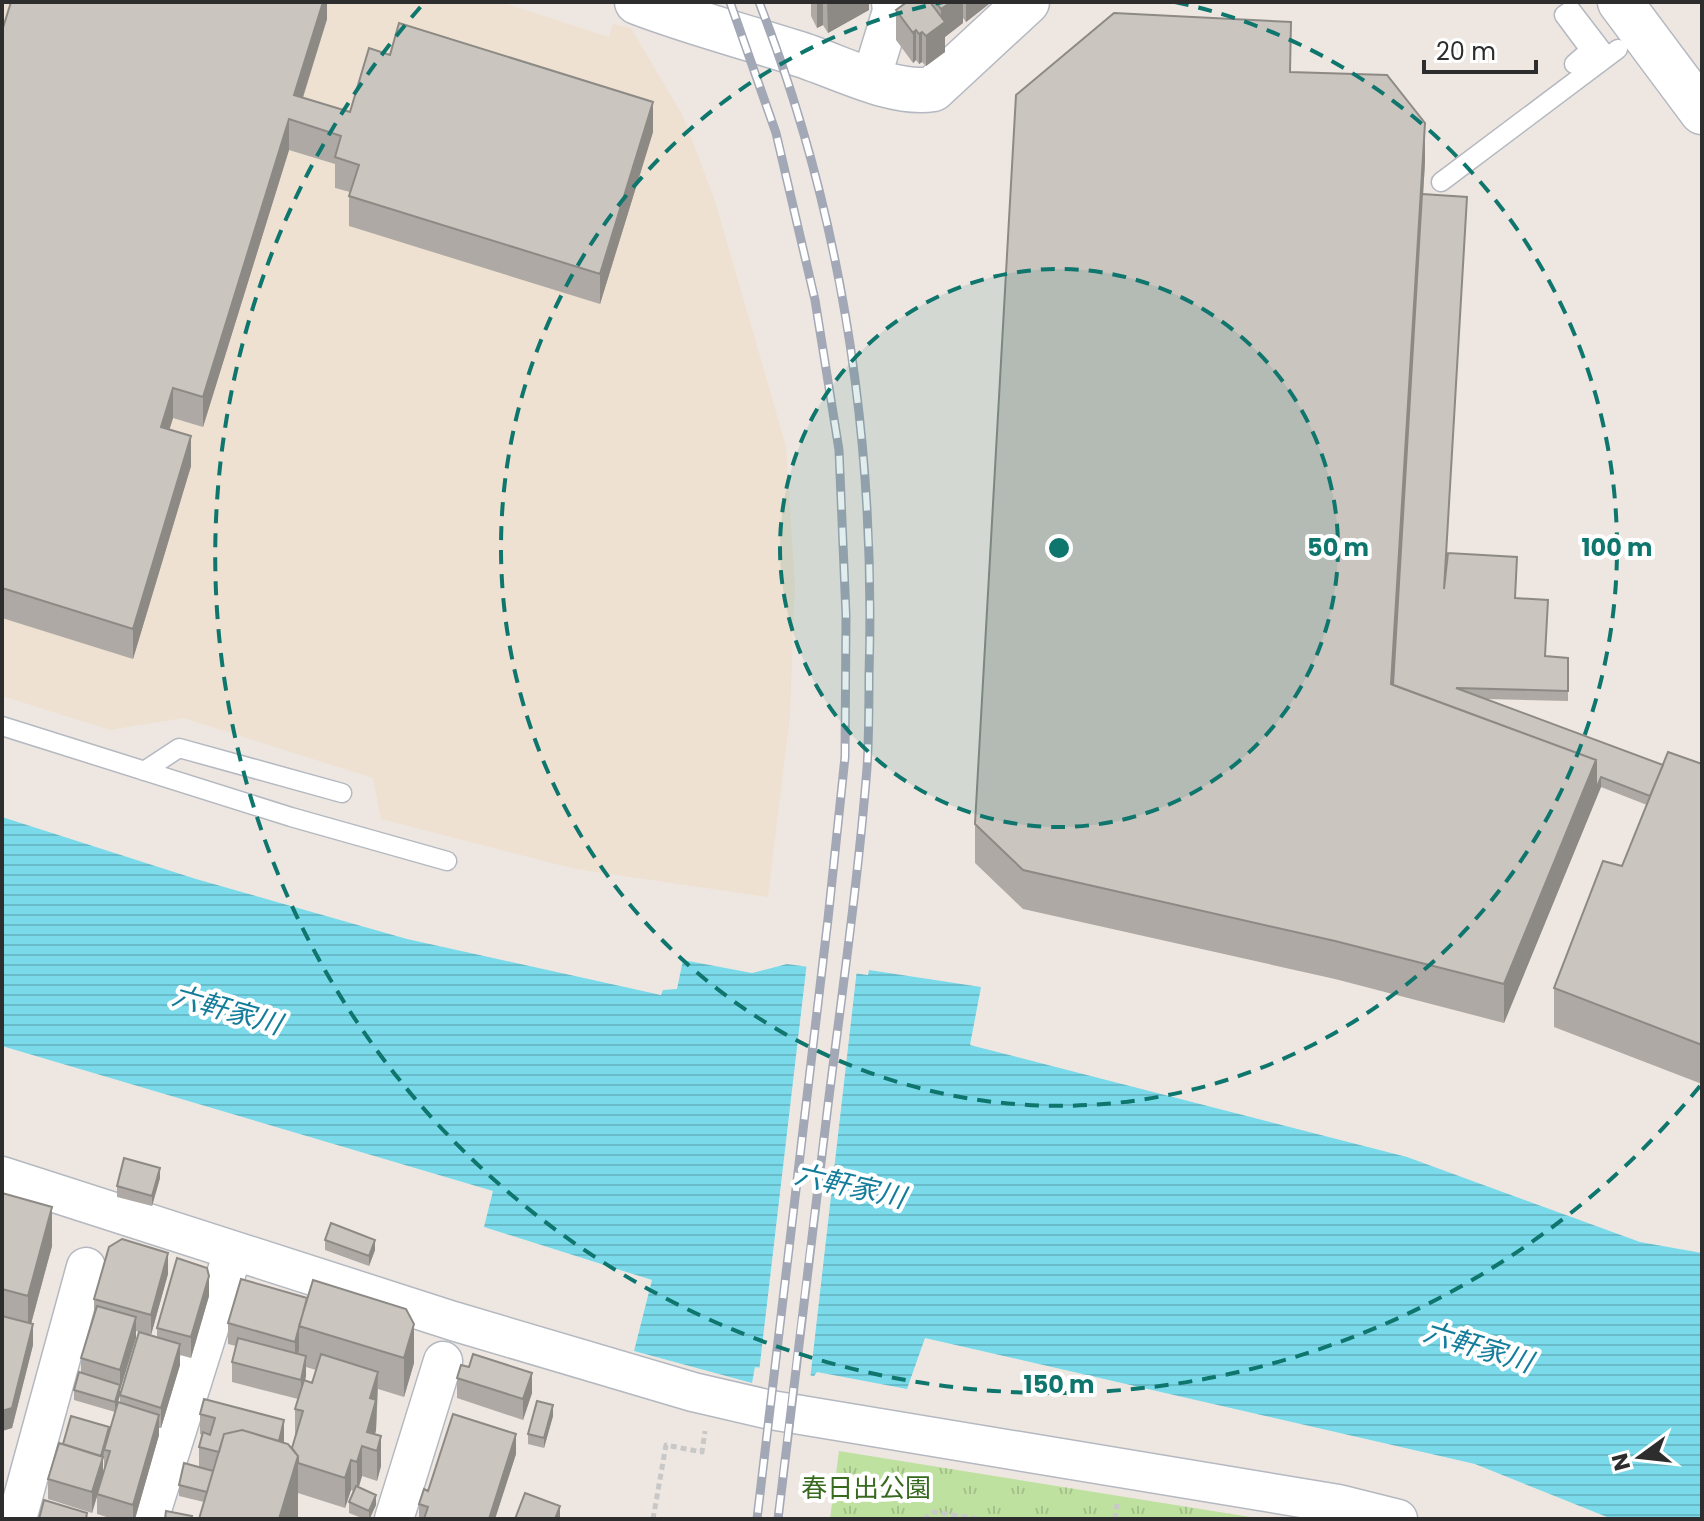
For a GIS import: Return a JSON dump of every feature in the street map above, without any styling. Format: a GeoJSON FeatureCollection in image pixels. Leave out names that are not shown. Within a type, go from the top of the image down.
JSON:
{"type":"FeatureCollection","features":[{"type":"Feature","properties":{"kind":"street"},"geometry":{"type":"LineString","coordinates":[[637,2],[702,26],[919,91],[933,89],[1027,2]]}},
{"type":"Feature","properties":{"kind":"street"},"geometry":{"type":"LineString","coordinates":[[871,79],[892,11],[891,2]]}},
{"type":"Feature","properties":{"kind":"street"},"geometry":{"type":"LineString","coordinates":[[1620,2],[1702,112]]}},
{"type":"Feature","properties":{"kind":"street"},"geometry":{"type":"LineString","coordinates":[[2,1176],[233,1252],[693,1392],[771,1410],[1338,1504],[1398,1519]]}},
{"type":"Feature","properties":{"kind":"street"},"geometry":{"type":"LineString","coordinates":[[149,1519],[233,1252]]}},
{"type":"Feature","properties":{"kind":"street"},"geometry":{"type":"LineString","coordinates":[[57,1516],[19,1512],[17,1465],[86,1267]]}},
{"type":"Feature","properties":{"kind":"street"},"geometry":{"type":"LineString","coordinates":[[394,1519],[443,1361]]}},
{"type":"Feature","properties":{"kind":"lane"},"geometry":{"type":"LineString","coordinates":[[1441,182],[1613,53],[1571,10],[1564,15],[1590,50],[1574,64]]}},
{"type":"Feature","properties":{"kind":"lane"},"geometry":{"type":"LineString","coordinates":[[2,726],[291,817],[447,861]]}},
{"type":"Feature","properties":{"kind":"lane"},"geometry":{"type":"LineString","coordinates":[[144,771],[179,748],[342,793]]}},
{"type":"Feature","properties":{"kind":"path"},"geometry":{"type":"LineString","coordinates":[[655,1519],[666,1445],[702,1452]]}},
{"type":"Feature","properties":{"kind":"path"},"geometry":{"type":"LineString","coordinates":[[924,1519],[934,1512],[979,1519]]}},
{"type":"Feature","properties":{"kind":"shaded area"},"geometry":{"type":"Polygon","coordinates":[[[2,2],[501,2],[609,37],[613,24],[631,28],[683,116],[715,201],[786,446],[795,585],[790,716],[768,897],[575,869],[381,819],[373,778],[183,718],[110,730],[2,696],[2,2]]]}},
{"type":"Feature","properties":{"kind":"green space","name":"春日出公園"},"geometry":{"type":"Polygon","coordinates":[[[839,1451],[1263,1519],[830,1519],[839,1451]]]}},
{"type":"Feature","properties":{"kind":"water","name":"六軒家川"},"geometry":{"type":"Polygon","coordinates":[[[2,817],[196,879],[407,939],[661,995],[663,990],[677,989],[683,960],[752,973],[787,964],[868,975],[869,970],[981,987],[970,1045],[1407,1157],[1640,1242],[1702,1253],[1702,1519],[1612,1519],[1475,1464],[925,1338],[907,1389],[817,1372],[814,1376],[755,1367],[752,1383],[634,1351],[652,1280],[484,1227],[493,1191],[2,1046],[2,817]]]}},
{"type":"Feature","properties":{"kind":"pier"},"geometry":{"type":"Polygon","coordinates":[[[807,962],[857,969],[810,1380],[759,1372],[807,962]]]}},
{"type":"Feature","properties":{"kind":"building"},"geometry":{"type":"Polygon","coordinates":[[[11,2],[323,2],[294,95],[350,112],[369,48],[390,55],[399,23],[653,102],[600,274],[349,196],[359,165],[335,157],[341,136],[289,119],[203,397],[173,388],[161,427],[191,436],[133,629],[2,588],[2,31],[11,2]]]}},
{"type":"Feature","properties":{"kind":"building"},"geometry":{"type":"Polygon","coordinates":[[[907,2],[930,2],[945,22],[926,36],[916,30],[913,33],[896,10],[907,2]]]}},
{"type":"Feature","properties":{"kind":"building"},"geometry":{"type":"Polygon","coordinates":[[[936,2],[951,2],[941,9],[936,2]]]}},
{"type":"Feature","properties":{"kind":"building"},"geometry":{"type":"Polygon","coordinates":[[[1114,13],[1291,22],[1290,72],[1387,75],[1425,123],[1391,684],[1596,760],[1504,984],[1335,941],[1023,870],[975,824],[1016,95],[1114,13]]]}},
{"type":"Feature","properties":{"kind":"building"},"geometry":{"type":"Polygon","coordinates":[[[1422,194],[1467,197],[1444,589],[1448,553],[1517,557],[1515,598],[1548,600],[1545,656],[1568,658],[1568,691],[1456,688],[1663,765],[1650,796],[1601,777],[1596,789],[1596,760],[1393,685],[1422,194]]]}},
{"type":"Feature","properties":{"kind":"building"},"geometry":{"type":"Polygon","coordinates":[[[1668,752],[1702,764],[1702,1045],[1554,988],[1603,861],[1622,866],[1668,752]]]}},
{"type":"Feature","properties":{"kind":"building"},"geometry":{"type":"Polygon","coordinates":[[[124,1158],[160,1168],[152,1196],[117,1186],[124,1158]]]}},
{"type":"Feature","properties":{"kind":"building"},"geometry":{"type":"Polygon","coordinates":[[[2,1193],[52,1207],[28,1296],[2,1289],[2,1193]]]}},
{"type":"Feature","properties":{"kind":"building"},"geometry":{"type":"Polygon","coordinates":[[[331,1223],[375,1240],[369,1256],[325,1240],[331,1223]]]}},
{"type":"Feature","properties":{"kind":"building"},"geometry":{"type":"Polygon","coordinates":[[[122,1239],[168,1253],[151,1315],[94,1299],[109,1247],[122,1239]]]}},
{"type":"Feature","properties":{"kind":"building"},"geometry":{"type":"Polygon","coordinates":[[[177,1258],[207,1268],[209,1276],[191,1337],[157,1328],[177,1258]]]}},
{"type":"Feature","properties":{"kind":"building"},"geometry":{"type":"Polygon","coordinates":[[[241,1279],[307,1298],[295,1342],[228,1323],[241,1279]]]}},
{"type":"Feature","properties":{"kind":"building"},"geometry":{"type":"Polygon","coordinates":[[[313,1280],[406,1309],[414,1324],[404,1358],[299,1326],[313,1280]]]}},
{"type":"Feature","properties":{"kind":"building"},"geometry":{"type":"Polygon","coordinates":[[[97,1306],[136,1317],[120,1370],[81,1358],[97,1306]]]}},
{"type":"Feature","properties":{"kind":"building"},"geometry":{"type":"Polygon","coordinates":[[[2,1316],[33,1324],[12,1408],[2,1411],[2,1316]]]}},
{"type":"Feature","properties":{"kind":"building"},"geometry":{"type":"Polygon","coordinates":[[[139,1332],[180,1344],[161,1408],[120,1395],[139,1332]]]}},
{"type":"Feature","properties":{"kind":"building"},"geometry":{"type":"Polygon","coordinates":[[[238,1338],[306,1356],[301,1380],[232,1362],[238,1338]]]}},
{"type":"Feature","properties":{"kind":"building"},"geometry":{"type":"Polygon","coordinates":[[[321,1354],[378,1372],[370,1398],[376,1400],[367,1432],[381,1436],[377,1451],[362,1446],[357,1462],[351,1460],[345,1478],[298,1463],[298,1456],[292,1448],[303,1411],[295,1409],[304,1380],[312,1383],[321,1354]]]}},
{"type":"Feature","properties":{"kind":"building"},"geometry":{"type":"Polygon","coordinates":[[[473,1354],[532,1373],[523,1399],[457,1378],[461,1365],[469,1367],[473,1354]]]}},
{"type":"Feature","properties":{"kind":"building"},"geometry":{"type":"Polygon","coordinates":[[[79,1372],[120,1385],[115,1402],[74,1390],[79,1372]]]}},
{"type":"Feature","properties":{"kind":"building"},"geometry":{"type":"Polygon","coordinates":[[[204,1399],[284,1420],[279,1441],[242,1430],[224,1434],[219,1452],[199,1447],[203,1432],[210,1435],[215,1418],[200,1414],[204,1399]]]}},
{"type":"Feature","properties":{"kind":"building"},"geometry":{"type":"Polygon","coordinates":[[[537,1401],[553,1405],[544,1438],[528,1434],[537,1401]]]}},
{"type":"Feature","properties":{"kind":"building"},"geometry":{"type":"Polygon","coordinates":[[[118,1402],[159,1415],[133,1505],[97,1494],[110,1451],[104,1450],[118,1402]]]}},
{"type":"Feature","properties":{"kind":"building"},"geometry":{"type":"Polygon","coordinates":[[[453,1414],[516,1434],[489,1519],[424,1519],[428,1507],[419,1504],[424,1489],[428,1491],[453,1414]]]}},
{"type":"Feature","properties":{"kind":"building"},"geometry":{"type":"Polygon","coordinates":[[[71,1416],[109,1427],[101,1456],[63,1444],[71,1416]]]}},
{"type":"Feature","properties":{"kind":"building"},"geometry":{"type":"Polygon","coordinates":[[[242,1430],[288,1444],[298,1456],[279,1519],[199,1519],[224,1434],[242,1430]]]}},
{"type":"Feature","properties":{"kind":"building"},"geometry":{"type":"Polygon","coordinates":[[[59,1443],[103,1457],[92,1492],[48,1479],[59,1443]]]}},
{"type":"Feature","properties":{"kind":"building"},"geometry":{"type":"Polygon","coordinates":[[[184,1463],[213,1471],[207,1492],[179,1485],[184,1463]]]}},
{"type":"Feature","properties":{"kind":"building"},"geometry":{"type":"Polygon","coordinates":[[[356,1486],[376,1495],[369,1511],[349,1502],[356,1486]]]}},
{"type":"Feature","properties":{"kind":"building"},"geometry":{"type":"Polygon","coordinates":[[[525,1493],[560,1506],[555,1519],[515,1519],[525,1493]]]}},
{"type":"Feature","properties":{"kind":"building"},"geometry":{"type":"Polygon","coordinates":[[[44,1500],[87,1513],[86,1519],[39,1519],[44,1500]]]}},
{"type":"Feature","properties":{"kind":"building"},"geometry":{"type":"Polygon","coordinates":[[[166,1511],[192,1516],[191,1519],[165,1519],[166,1511]]]}},
{"type":"Feature","properties":{"kind":"railway"},"geometry":{"type":"LineString","coordinates":[[730,2],[776,133],[815,300],[839,450],[846,615],[845,757],[757,1519]]}},
{"type":"Feature","properties":{"kind":"railway"},"geometry":{"type":"LineString","coordinates":[[759,2],[813,166],[833,249],[859,418],[867,503],[870,589],[869,733],[863,810],[778,1519]]}}]}
